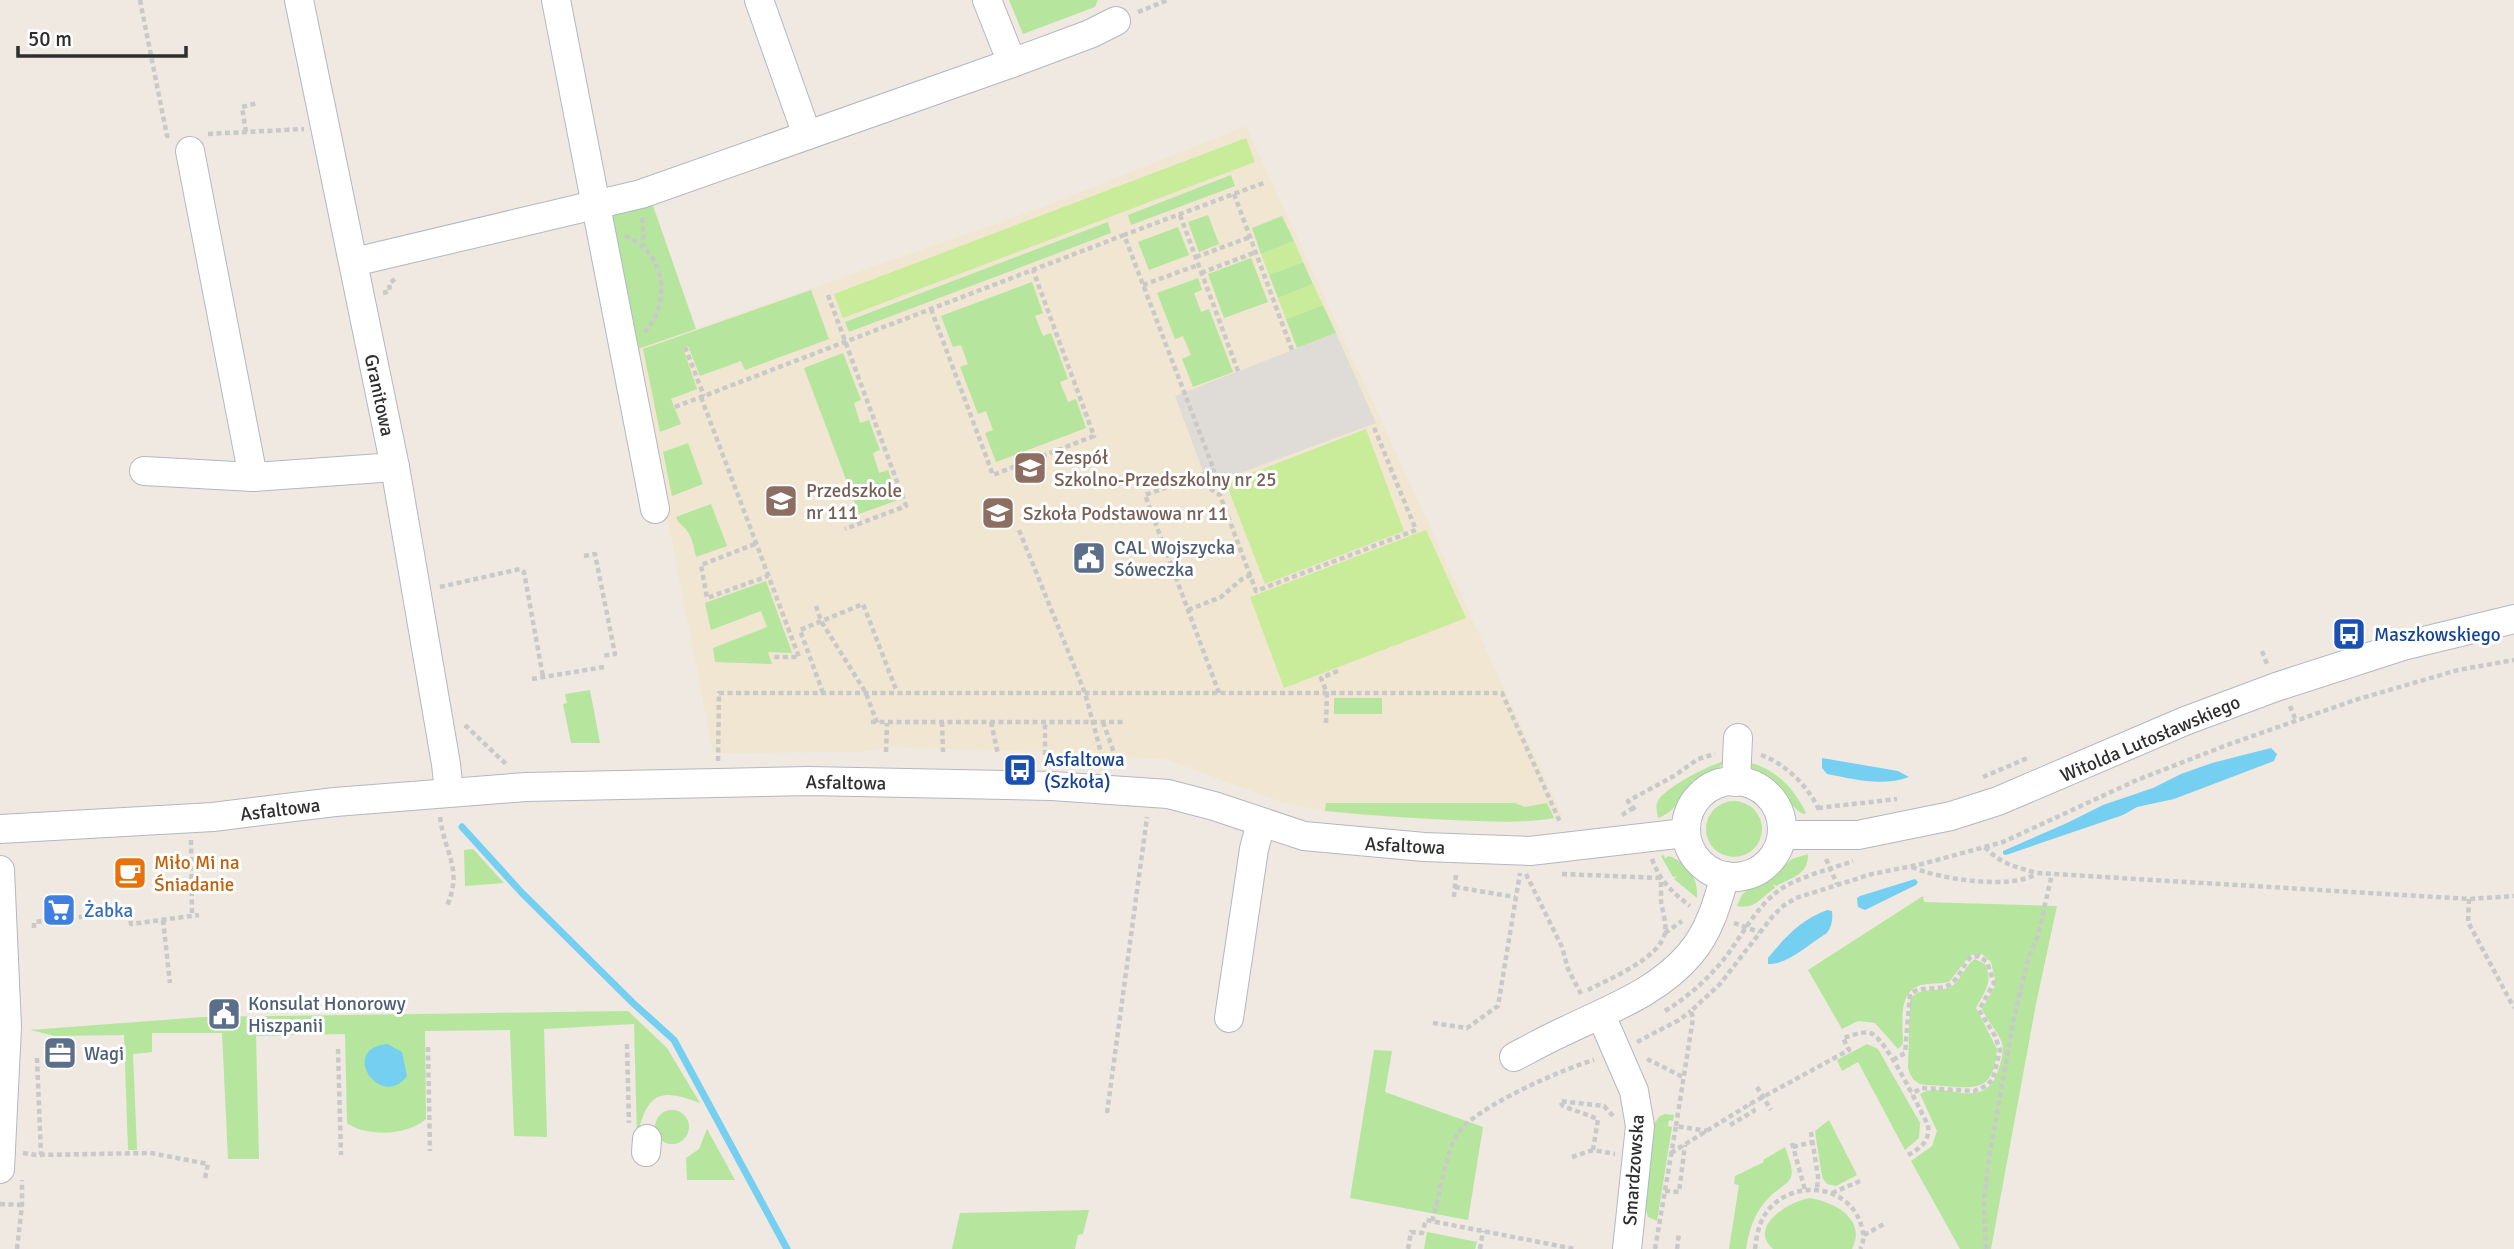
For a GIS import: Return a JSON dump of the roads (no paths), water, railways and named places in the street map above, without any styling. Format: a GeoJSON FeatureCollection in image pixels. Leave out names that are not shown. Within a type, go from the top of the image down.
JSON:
{"type":"FeatureCollection","features":[{"type":"Feature","properties":{"kind":"street","name":"Granitowa"},"geometry":{"type":"LineString","coordinates":[[299,0],[395,467],[446,764],[447,808]]}},
{"type":"Feature","properties":{"kind":"street"},"geometry":{"type":"LineString","coordinates":[[556,0],[655,509]]}},
{"type":"Feature","properties":{"kind":"street"},"geometry":{"type":"LineString","coordinates":[[759,0],[807,135]]}},
{"type":"Feature","properties":{"kind":"street"},"geometry":{"type":"LineString","coordinates":[[987,0],[1012,63]]}},
{"type":"Feature","properties":{"kind":"street"},"geometry":{"type":"LineString","coordinates":[[354,262],[643,193],[1012,63],[1090,34],[1116,20]]}},
{"type":"Feature","properties":{"kind":"street"},"geometry":{"type":"LineString","coordinates":[[192,140],[253,477]]}},
{"type":"Feature","properties":{"kind":"street"},"geometry":{"type":"LineString","coordinates":[[144,471],[253,477],[395,467]]}},
{"type":"Feature","properties":{"kind":"street","name":"Witolda Lutosławskiego"},"geometry":{"type":"LineString","coordinates":[[1783,835],[1858,835],[1951,816],[1998,801],[2185,721],[2276,687],[2403,646],[2514,619]]}},
{"type":"Feature","properties":{"kind":"street"},"geometry":{"type":"LineString","coordinates":[[1736,782],[1738,738]]}},
{"type":"Feature","properties":{"kind":"street","name":"Asfaltowa"},"geometry":{"type":"LineString","coordinates":[[0,829],[213,817],[335,802],[447,808],[526,787],[808,781],[1052,786],[1168,794],[1214,806],[1304,836],[1369,844],[1530,850],[1685,833]]}},
{"type":"Feature","properties":{"kind":"street"},"geometry":{"type":"LineString","coordinates":[[1736,782],[1754,786],[1767,794],[1776,807],[1783,835],[1775,853],[1764,866],[1736,878],[1712,873],[1703,867],[1692,854],[1685,833],[1689,809],[1698,796],[1710,787],[1736,782]]}},
{"type":"Feature","properties":{"kind":"street"},"geometry":{"type":"LineString","coordinates":[[1229,1018],[1254,849],[1261,823]]}},
{"type":"Feature","properties":{"kind":"street"},"geometry":{"type":"LineString","coordinates":[[0,870],[11,1161]]}},
{"type":"Feature","properties":{"kind":"street"},"geometry":{"type":"LineString","coordinates":[[1514,1057],[1664,980],[1691,954],[1713,916],[1725,876]]}},
{"type":"Feature","properties":{"kind":"street","name":"Smardzowska"},"geometry":{"type":"LineString","coordinates":[[1601,1014],[1634,1091],[1640,1126],[1627,1249]]}},
{"type":"Feature","properties":{"kind":"water"},"geometry":{"type":"Polygon","coordinates":[[[2271,748],[2277,754],[2274,761],[2174,799],[2137,807],[2123,815],[2003,854],[2003,851],[2103,805],[2153,788],[2181,774],[2271,748]]]}},
{"type":"Feature","properties":{"kind":"water"},"geometry":{"type":"Polygon","coordinates":[[[1822,758],[1898,771],[1909,777],[1878,782],[1827,774],[1822,768],[1822,758]]]}},
{"type":"Feature","properties":{"kind":"water"},"geometry":{"type":"Polygon","coordinates":[[[1915,879],[1918,882],[1916,885],[1865,910],[1858,907],[1857,898],[1860,896],[1915,879]]]}},
{"type":"Feature","properties":{"kind":"water"},"geometry":{"type":"Polygon","coordinates":[[[1827,910],[1832,911],[1832,917],[1827,933],[1791,957],[1768,964],[1768,958],[1795,930],[1827,910]]]}},
{"type":"Feature","properties":{"kind":"water"},"geometry":{"type":"Polygon","coordinates":[[[387,1044],[402,1052],[407,1076],[397,1085],[376,1083],[365,1066],[366,1056],[373,1048],[387,1044]]]}},
{"type":"Feature","properties":{"kind":"waterway"},"geometry":{"type":"LineString","coordinates":[[462,827],[522,893],[674,1040],[787,1249]]}},
{"type":"Feature","properties":{"kind":"place","name":"Zespół Szkolno-Przedszkolny nr 25"},"geometry":{"type":"Point","coordinates":[1030,468]}},
{"type":"Feature","properties":{"kind":"place","name":"Przedszkole nr 111"},"geometry":{"type":"Point","coordinates":[781,501]}},
{"type":"Feature","properties":{"kind":"place","name":"Szkoła Podstawowa nr 11"},"geometry":{"type":"Point","coordinates":[998,513]}},
{"type":"Feature","properties":{"kind":"place","name":"CAL Wojszycka Sóweczka"},"geometry":{"type":"Point","coordinates":[1089,558]}},
{"type":"Feature","properties":{"kind":"place","name":"Maszkowskiego"},"geometry":{"type":"Point","coordinates":[2349,634]}},
{"type":"Feature","properties":{"kind":"place","name":"Asfaltowa (Szkoła)"},"geometry":{"type":"Point","coordinates":[1020,770]}},
{"type":"Feature","properties":{"kind":"place","name":"Miło Mi na Śniadanie"},"geometry":{"type":"Point","coordinates":[130,873]}},
{"type":"Feature","properties":{"kind":"place","name":"Żabka"},"geometry":{"type":"Point","coordinates":[59,910]}},
{"type":"Feature","properties":{"kind":"place","name":"Konsulat Honorowy Hiszpanii"},"geometry":{"type":"Point","coordinates":[224,1014]}},
{"type":"Feature","properties":{"kind":"place","name":"Wagi"},"geometry":{"type":"Point","coordinates":[60,1053]}}]}
